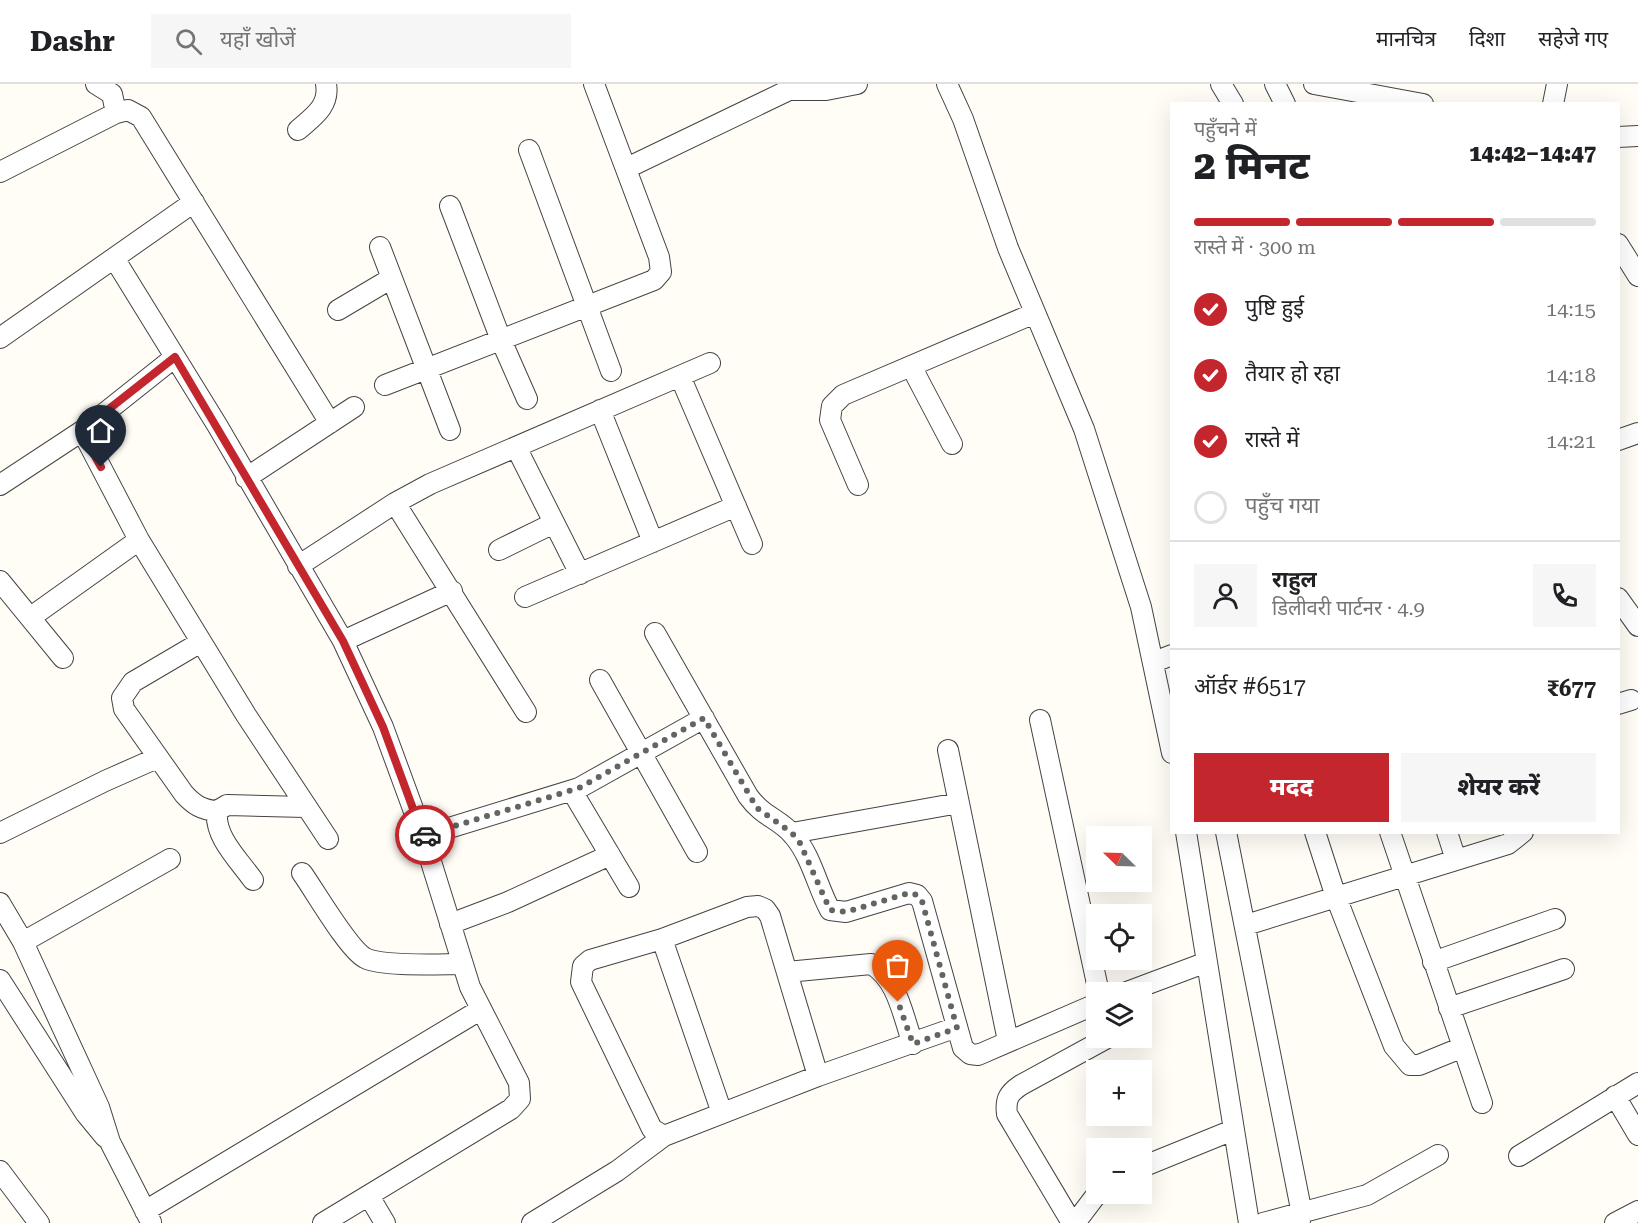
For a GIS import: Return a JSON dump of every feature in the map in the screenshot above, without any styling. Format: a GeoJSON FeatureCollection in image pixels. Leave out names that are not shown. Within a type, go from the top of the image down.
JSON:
{"type":"FeatureCollection","features":[{"type":"Feature","properties":{"kind":"street"},"geometry":{"type":"LineString","coordinates":[[96,84],[112,94],[116,113]]}},
{"type":"Feature","properties":{"kind":"street"},"geometry":{"type":"LineString","coordinates":[[298,130],[323,107],[327,96],[326,84]]}},
{"type":"Feature","properties":{"kind":"street"},"geometry":{"type":"LineString","coordinates":[[385,386],[654,280],[661,272],[659,257],[594,84]]}},
{"type":"Feature","properties":{"kind":"street"},"geometry":{"type":"LineString","coordinates":[[627,168],[789,90],[826,90],[857,84]]}},
{"type":"Feature","properties":{"kind":"street"},"geometry":{"type":"LineString","coordinates":[[947,84],[963,119],[1008,248],[1084,429],[1163,658],[1170,732]]}},
{"type":"Feature","properties":{"kind":"street"},"geometry":{"type":"LineString","coordinates":[[1221,84],[1232,102]]}},
{"type":"Feature","properties":{"kind":"street"},"geometry":{"type":"LineString","coordinates":[[1275,84],[1284,102]]}},
{"type":"Feature","properties":{"kind":"street"},"geometry":{"type":"LineString","coordinates":[[1314,84],[1412,102]]}},
{"type":"Feature","properties":{"kind":"street"},"geometry":{"type":"LineString","coordinates":[[1553,102],[1557,84]]}},
{"type":"Feature","properties":{"kind":"street"},"geometry":{"type":"LineString","coordinates":[[0,172],[116,113],[128,110],[141,117],[330,423]]}},
{"type":"Feature","properties":{"kind":"street"},"geometry":{"type":"LineString","coordinates":[[1620,137],[1638,136]]}},
{"type":"Feature","properties":{"kind":"street"},"geometry":{"type":"LineString","coordinates":[[529,150],[611,370]]}},
{"type":"Feature","properties":{"kind":"street"},"geometry":{"type":"LineString","coordinates":[[0,338],[194,202]]}},
{"type":"Feature","properties":{"kind":"street"},"geometry":{"type":"LineString","coordinates":[[450,206],[501,340],[527,399]]}},
{"type":"Feature","properties":{"kind":"street"},"geometry":{"type":"LineString","coordinates":[[1620,247],[1638,276]]}},
{"type":"Feature","properties":{"kind":"street"},"geometry":{"type":"LineString","coordinates":[[380,248],[450,430]]}},
{"type":"Feature","properties":{"kind":"street"},"geometry":{"type":"LineString","coordinates":[[114,258],[343,641],[383,727],[423,836],[462,964],[480,1010],[513,1067],[519,1083],[519,1099],[511,1109],[323,1223]]}},
{"type":"Feature","properties":{"kind":"street"},"geometry":{"type":"LineString","coordinates":[[338,310],[392,278]]}},
{"type":"Feature","properties":{"kind":"street"},"geometry":{"type":"LineString","coordinates":[[858,485],[830,420],[832,406],[843,395],[1035,313]]}},
{"type":"Feature","properties":{"kind":"street"},"geometry":{"type":"LineString","coordinates":[[0,485],[81,431],[175,357]]}},
{"type":"Feature","properties":{"kind":"street"},"geometry":{"type":"LineString","coordinates":[[298,566],[395,503],[430,484],[710,363]]}},
{"type":"Feature","properties":{"kind":"street"},"geometry":{"type":"LineString","coordinates":[[911,366],[952,444]]}},
{"type":"Feature","properties":{"kind":"street"},"geometry":{"type":"LineString","coordinates":[[680,376],[752,544]]}},
{"type":"Feature","properties":{"kind":"street"},"geometry":{"type":"LineString","coordinates":[[246,478],[354,407]]}},
{"type":"Feature","properties":{"kind":"street"},"geometry":{"type":"LineString","coordinates":[[600,410],[653,542]]}},
{"type":"Feature","properties":{"kind":"street"},"geometry":{"type":"LineString","coordinates":[[81,431],[139,540],[305,807],[328,839]]}},
{"type":"Feature","properties":{"kind":"street"},"geometry":{"type":"LineString","coordinates":[[1620,439],[1638,433]]}},
{"type":"Feature","properties":{"kind":"street"},"geometry":{"type":"LineString","coordinates":[[516,447],[580,574]]}},
{"type":"Feature","properties":{"kind":"street"},"geometry":{"type":"LineString","coordinates":[[395,503],[526,712]]}},
{"type":"Feature","properties":{"kind":"street"},"geometry":{"type":"LineString","coordinates":[[525,597],[736,506]]}},
{"type":"Feature","properties":{"kind":"street"},"geometry":{"type":"LineString","coordinates":[[499,550],[554,523]]}},
{"type":"Feature","properties":{"kind":"street"},"geometry":{"type":"LineString","coordinates":[[31,617],[139,540]]}},
{"type":"Feature","properties":{"kind":"street"},"geometry":{"type":"LineString","coordinates":[[0,580],[63,658]]}},
{"type":"Feature","properties":{"kind":"street"},"geometry":{"type":"LineString","coordinates":[[343,641],[452,591]]}},
{"type":"Feature","properties":{"kind":"street"},"geometry":{"type":"LineString","coordinates":[[1620,601],[1638,626]]}},
{"type":"Feature","properties":{"kind":"street"},"geometry":{"type":"LineString","coordinates":[[655,633],[757,808],[792,833],[830,910],[846,912],[909,893],[917,895],[922,901],[963,1048],[970,1054],[978,1055],[1086,1008]]}},
{"type":"Feature","properties":{"kind":"street"},"geometry":{"type":"LineString","coordinates":[[201,642],[133,682],[122,698],[124,709],[157,758],[193,804],[204,810],[217,811],[227,805],[305,807]]}},
{"type":"Feature","properties":{"kind":"street"},"geometry":{"type":"LineString","coordinates":[[600,680],[697,852]]}},
{"type":"Feature","properties":{"kind":"street"},"geometry":{"type":"LineString","coordinates":[[423,836],[572,791],[704,718]]}},
{"type":"Feature","properties":{"kind":"street"},"geometry":{"type":"LineString","coordinates":[[1040,720],[1097,982]]}},
{"type":"Feature","properties":{"kind":"street"},"geometry":{"type":"LineString","coordinates":[[948,750],[1008,1041]]}},
{"type":"Feature","properties":{"kind":"street"},"geometry":{"type":"LineString","coordinates":[[0,833],[157,758]]}},
{"type":"Feature","properties":{"kind":"street"},"geometry":{"type":"LineString","coordinates":[[572,791],[629,887]]}},
{"type":"Feature","properties":{"kind":"street"},"geometry":{"type":"LineString","coordinates":[[792,833],[959,803]]}},
{"type":"Feature","properties":{"kind":"street"},"geometry":{"type":"LineString","coordinates":[[217,811],[216,824],[223,839],[253,880]]}},
{"type":"Feature","properties":{"kind":"street"},"geometry":{"type":"LineString","coordinates":[[1186,834],[1249,1223]]}},
{"type":"Feature","properties":{"kind":"street"},"geometry":{"type":"LineString","coordinates":[[1226,834],[1246,924],[1301,1218]]}},
{"type":"Feature","properties":{"kind":"street"},"geometry":{"type":"LineString","coordinates":[[1316,834],[1336,897],[1394,1046],[1402,1058],[1410,1065],[1419,1065],[1463,1047]]}},
{"type":"Feature","properties":{"kind":"street"},"geometry":{"type":"LineString","coordinates":[[1391,834],[1482,1103]]}},
{"type":"Feature","properties":{"kind":"street"},"geometry":{"type":"LineString","coordinates":[[1448,834],[1456,860]]}},
{"type":"Feature","properties":{"kind":"street"},"geometry":{"type":"LineString","coordinates":[[1246,924],[1508,844],[1520,834]]}},
{"type":"Feature","properties":{"kind":"street"},"geometry":{"type":"LineString","coordinates":[[450,924],[518,898],[610,855]]}},
{"type":"Feature","properties":{"kind":"street"},"geometry":{"type":"LineString","coordinates":[[23,942],[170,859]]}},
{"type":"Feature","properties":{"kind":"street"},"geometry":{"type":"LineString","coordinates":[[302,873],[352,946],[365,958],[385,962],[462,964]]}},
{"type":"Feature","properties":{"kind":"street"},"geometry":{"type":"LineString","coordinates":[[0,903],[23,942],[99,1107],[110,1143],[143,1214],[480,1010]]}},
{"type":"Feature","properties":{"kind":"street"},"geometry":{"type":"LineString","coordinates":[[664,1136],[652,1129],[580,982],[583,966],[590,960],[662,939],[747,907],[758,906],[765,909],[770,916],[818,1076]]}},
{"type":"Feature","properties":{"kind":"street"},"geometry":{"type":"LineString","coordinates":[[1433,962],[1554,919]]}},
{"type":"Feature","properties":{"kind":"street"},"geometry":{"type":"LineString","coordinates":[[662,939],[722,1113]]}},
{"type":"Feature","properties":{"kind":"street"},"geometry":{"type":"LineString","coordinates":[[1152,983],[1207,962]]}},
{"type":"Feature","properties":{"kind":"street"},"geometry":{"type":"LineString","coordinates":[[787,972],[871,964],[882,970],[890,980],[913,1044]]}},
{"type":"Feature","properties":{"kind":"street"},"geometry":{"type":"LineString","coordinates":[[1449,1008],[1564,969]]}},
{"type":"Feature","properties":{"kind":"street"},"geometry":{"type":"LineString","coordinates":[[0,980],[86,1114],[110,1143]]}},
{"type":"Feature","properties":{"kind":"street"},"geometry":{"type":"LineString","coordinates":[[532,1223],[565,1215],[664,1136],[818,1076],[957,1028]]}},
{"type":"Feature","properties":{"kind":"street"},"geometry":{"type":"LineString","coordinates":[[1089,1048],[1021,1085],[1011,1092],[1006,1101],[1007,1114],[1073,1223],[1089,1204]]}},
{"type":"Feature","properties":{"kind":"street"},"geometry":{"type":"LineString","coordinates":[[1519,1156],[1638,1083]]}},
{"type":"Feature","properties":{"kind":"street"},"geometry":{"type":"LineString","coordinates":[[1615,1096],[1638,1135]]}},
{"type":"Feature","properties":{"kind":"street"},"geometry":{"type":"LineString","coordinates":[[1152,1163],[1233,1130]]}},
{"type":"Feature","properties":{"kind":"street"},"geometry":{"type":"LineString","coordinates":[[1263,1223],[1301,1218],[1367,1195],[1438,1155]]}},
{"type":"Feature","properties":{"kind":"street"},"geometry":{"type":"LineString","coordinates":[[0,1171],[39,1223]]}},
{"type":"Feature","properties":{"kind":"street"},"geometry":{"type":"LineString","coordinates":[[369,1196],[385,1223]]}},
{"type":"Feature","properties":{"kind":"street"},"geometry":{"type":"LineString","coordinates":[[1615,1223],[1638,1210]]}},
{"type":"Feature","properties":{"kind":"way so far"},"geometry":{"type":"LineString","coordinates":[[425,835],[579,788],[704,718],[757,808],[792,833],[800,843],[830,910],[837,913],[846,912],[909,893],[917,895],[922,901],[957,1028],[913,1044],[898,1002]]}},
{"type":"Feature","properties":{"kind":"route"},"geometry":{"type":"LineString","coordinates":[[101,467],[81,431],[175,357],[343,641],[383,727],[423,836],[425,835]]}}]}
